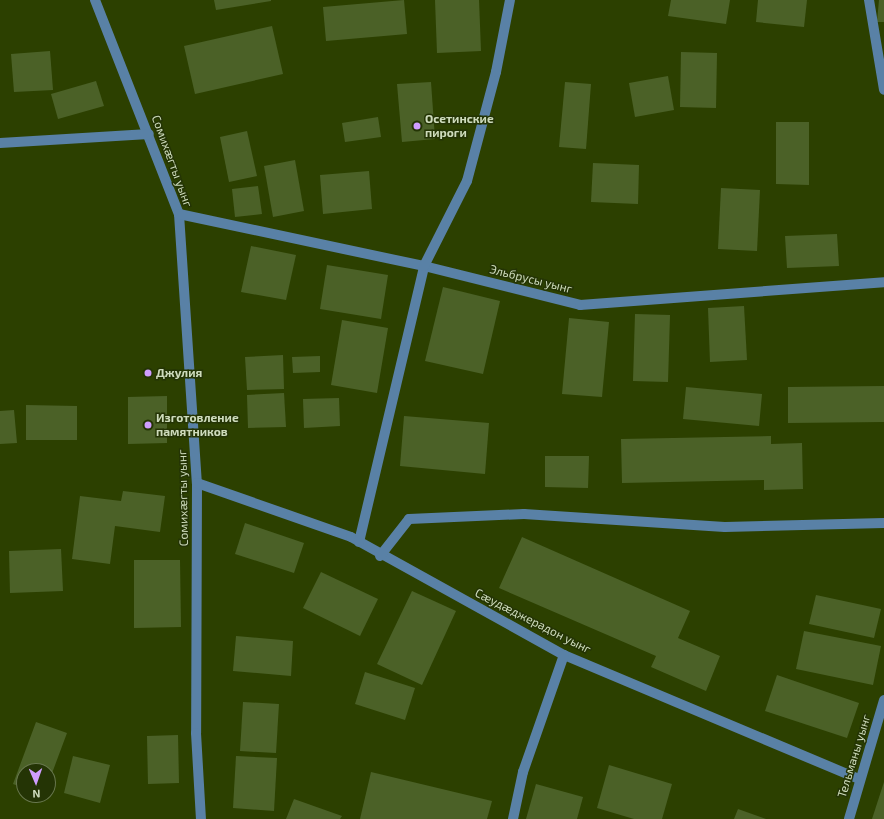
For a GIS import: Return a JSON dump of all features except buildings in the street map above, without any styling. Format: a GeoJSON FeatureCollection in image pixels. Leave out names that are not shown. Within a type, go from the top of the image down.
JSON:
{"type":"FeatureCollection","features":[{"type":"Feature","properties":{"kind":"street","name":"Сомихæгты уынг"},"geometry":{"type":"LineString","coordinates":[[95,0],[149,134],[179,214],[197,483],[196,733],[201,819]]}},
{"type":"Feature","properties":{"kind":"street"},"geometry":{"type":"LineString","coordinates":[[359,542],[424,266],[467,180],[496,72],[510,0]]}},
{"type":"Feature","properties":{"kind":"street"},"geometry":{"type":"LineString","coordinates":[[869,0],[884,90]]}},
{"type":"Feature","properties":{"kind":"street"},"geometry":{"type":"LineString","coordinates":[[0,143],[149,134]]}},
{"type":"Feature","properties":{"kind":"street","name":"Эльбрусы уынг"},"geometry":{"type":"LineString","coordinates":[[179,214],[424,266],[580,305],[884,282]]}},
{"type":"Feature","properties":{"kind":"street","name":"Сæудæджерадон уынг"},"geometry":{"type":"LineString","coordinates":[[197,483],[359,542],[380,556],[564,655],[859,779]]}},
{"type":"Feature","properties":{"kind":"street"},"geometry":{"type":"LineString","coordinates":[[380,556],[409,519],[524,514],[725,527],[884,523]]}},
{"type":"Feature","properties":{"kind":"street"},"geometry":{"type":"LineString","coordinates":[[513,819],[523,772],[564,655]]}},
{"type":"Feature","properties":{"kind":"street","name":"Тельманы уынг"},"geometry":{"type":"LineString","coordinates":[[849,819],[859,779],[884,700]]}},
{"type":"Feature","properties":{"kind":"place","name":"Осетинские пироги"},"geometry":{"type":"Point","coordinates":[417,126]}},
{"type":"Feature","properties":{"kind":"place","name":"Джулия"},"geometry":{"type":"Point","coordinates":[148,373]}},
{"type":"Feature","properties":{"kind":"place","name":"Изготовление памятников"},"geometry":{"type":"Point","coordinates":[148,425]}}]}
